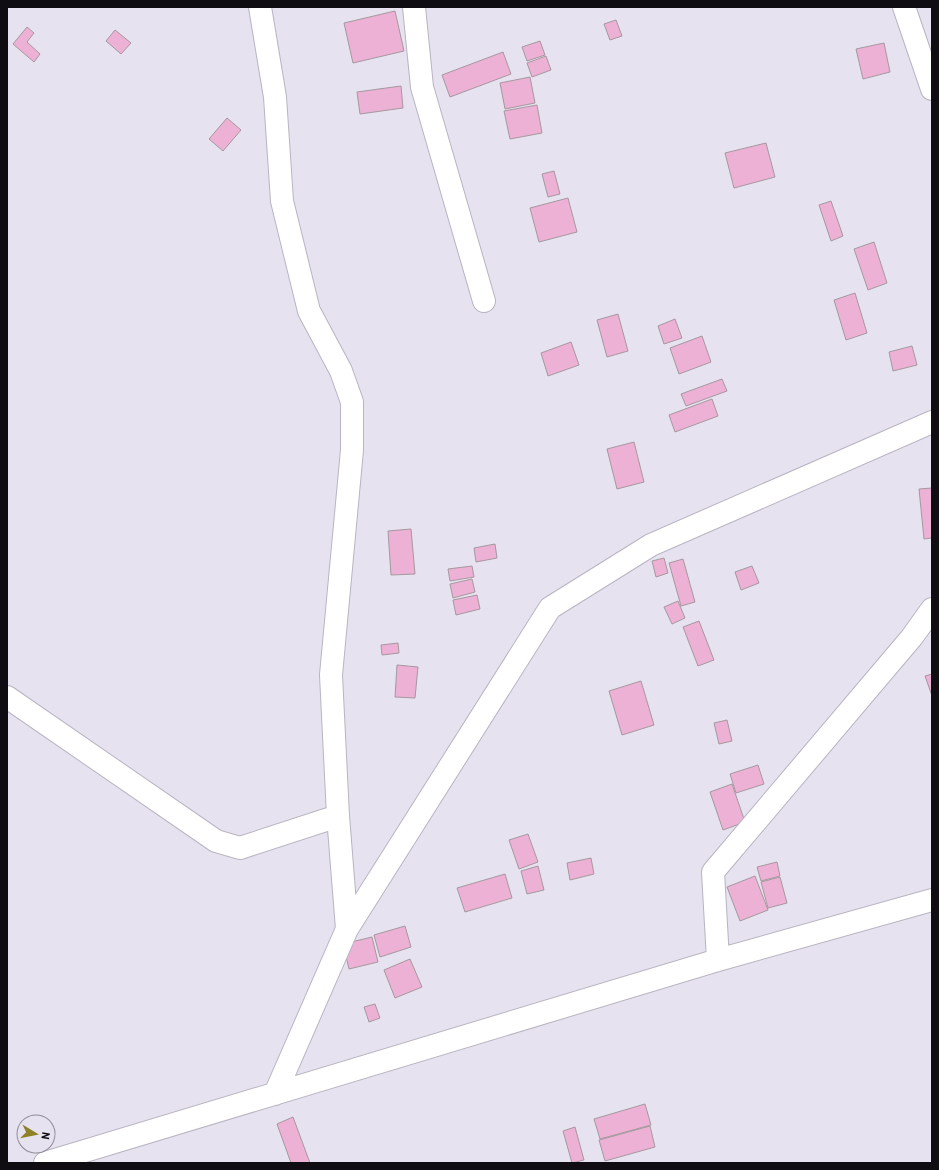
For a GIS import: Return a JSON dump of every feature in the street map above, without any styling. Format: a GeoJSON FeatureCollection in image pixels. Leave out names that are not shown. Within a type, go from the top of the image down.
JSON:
{"type":"FeatureCollection","features":[{"type":"Feature","properties":{"kind":"street"},"geometry":{"type":"LineString","coordinates":[[260,7],[275,97],[282,201],[309,311],[341,371],[352,402],[352,450],[331,675],[338,816],[347,929]]}},
{"type":"Feature","properties":{"kind":"street"},"geometry":{"type":"LineString","coordinates":[[414,7],[422,87],[484,301]]}},
{"type":"Feature","properties":{"kind":"street"},"geometry":{"type":"LineString","coordinates":[[904,7],[932,89]]}},
{"type":"Feature","properties":{"kind":"street"},"geometry":{"type":"LineString","coordinates":[[275,1094],[347,929],[550,608],[651,545],[932,422]]}},
{"type":"Feature","properties":{"kind":"street"},"geometry":{"type":"LineString","coordinates":[[718,960],[714,872],[912,637],[932,609]]}},
{"type":"Feature","properties":{"kind":"street"},"geometry":{"type":"LineString","coordinates":[[7,697],[216,841],[240,848],[338,816]]}},
{"type":"Feature","properties":{"kind":"street"},"geometry":{"type":"LineString","coordinates":[[45,1163],[718,960],[932,900]]}},
{"type":"Feature","properties":{"kind":"building"},"geometry":{"type":"Polygon","coordinates":[[[395,11],[404,51],[353,63],[344,23],[395,11]]]}},
{"type":"Feature","properties":{"kind":"building"},"geometry":{"type":"Polygon","coordinates":[[[616,20],[622,36],[610,40],[604,24],[616,20]]]}},
{"type":"Feature","properties":{"kind":"building"},"geometry":{"type":"Polygon","coordinates":[[[27,27],[34,33],[27,42],[40,54],[34,62],[13,44],[27,27]]]}},
{"type":"Feature","properties":{"kind":"building"},"geometry":{"type":"Polygon","coordinates":[[[115,30],[131,43],[121,54],[106,41],[115,30]]]}},
{"type":"Feature","properties":{"kind":"building"},"geometry":{"type":"Polygon","coordinates":[[[540,41],[545,55],[527,61],[522,47],[540,41]]]}},
{"type":"Feature","properties":{"kind":"building"},"geometry":{"type":"Polygon","coordinates":[[[884,43],[890,72],[863,79],[856,49],[884,43]]]}},
{"type":"Feature","properties":{"kind":"building"},"geometry":{"type":"Polygon","coordinates":[[[503,52],[511,74],[450,97],[442,75],[503,52]]]}},
{"type":"Feature","properties":{"kind":"building"},"geometry":{"type":"Polygon","coordinates":[[[546,56],[551,70],[532,77],[527,63],[546,56]]]}},
{"type":"Feature","properties":{"kind":"building"},"geometry":{"type":"Polygon","coordinates":[[[530,77],[535,103],[505,109],[500,83],[530,77]]]}},
{"type":"Feature","properties":{"kind":"building"},"geometry":{"type":"Polygon","coordinates":[[[401,86],[403,108],[360,114],[357,92],[401,86]]]}},
{"type":"Feature","properties":{"kind":"building"},"geometry":{"type":"Polygon","coordinates":[[[537,105],[542,133],[510,139],[504,111],[537,105]]]}},
{"type":"Feature","properties":{"kind":"building"},"geometry":{"type":"Polygon","coordinates":[[[227,118],[241,130],[223,151],[209,139],[227,118]]]}},
{"type":"Feature","properties":{"kind":"building"},"geometry":{"type":"Polygon","coordinates":[[[766,143],[775,177],[734,188],[725,153],[766,143]]]}},
{"type":"Feature","properties":{"kind":"building"},"geometry":{"type":"Polygon","coordinates":[[[554,171],[560,194],[548,197],[542,174],[554,171]]]}},
{"type":"Feature","properties":{"kind":"building"},"geometry":{"type":"Polygon","coordinates":[[[568,198],[577,232],[539,242],[530,208],[568,198]]]}},
{"type":"Feature","properties":{"kind":"building"},"geometry":{"type":"Polygon","coordinates":[[[831,201],[843,236],[831,241],[819,205],[831,201]]]}},
{"type":"Feature","properties":{"kind":"building"},"geometry":{"type":"Polygon","coordinates":[[[874,242],[887,283],[868,290],[854,249],[874,242]]]}},
{"type":"Feature","properties":{"kind":"building"},"geometry":{"type":"Polygon","coordinates":[[[855,293],[867,333],[846,340],[834,300],[855,293]]]}},
{"type":"Feature","properties":{"kind":"building"},"geometry":{"type":"Polygon","coordinates":[[[618,314],[628,351],[607,357],[597,320],[618,314]]]}},
{"type":"Feature","properties":{"kind":"building"},"geometry":{"type":"Polygon","coordinates":[[[675,319],[682,338],[664,344],[658,326],[675,319]]]}},
{"type":"Feature","properties":{"kind":"building"},"geometry":{"type":"Polygon","coordinates":[[[702,336],[711,362],[679,374],[670,348],[702,336]]]}},
{"type":"Feature","properties":{"kind":"building"},"geometry":{"type":"Polygon","coordinates":[[[571,342],[579,365],[548,376],[541,353],[571,342]]]}},
{"type":"Feature","properties":{"kind":"building"},"geometry":{"type":"Polygon","coordinates":[[[912,346],[917,365],[893,371],[889,352],[912,346]]]}},
{"type":"Feature","properties":{"kind":"building"},"geometry":{"type":"Polygon","coordinates":[[[722,379],[727,391],[686,406],[681,394],[722,379]]]}},
{"type":"Feature","properties":{"kind":"building"},"geometry":{"type":"Polygon","coordinates":[[[712,399],[718,416],[675,432],[669,415],[712,399]]]}},
{"type":"Feature","properties":{"kind":"building"},"geometry":{"type":"Polygon","coordinates":[[[634,442],[644,482],[617,489],[607,449],[634,442]]]}},
{"type":"Feature","properties":{"kind":"building"},"geometry":{"type":"Polygon","coordinates":[[[932,488],[932,538],[924,539],[919,489],[932,488]]]}},
{"type":"Feature","properties":{"kind":"building"},"geometry":{"type":"Polygon","coordinates":[[[411,529],[415,574],[391,575],[388,531],[411,529]]]}},
{"type":"Feature","properties":{"kind":"building"},"geometry":{"type":"Polygon","coordinates":[[[495,544],[497,558],[476,562],[474,548],[495,544]]]}},
{"type":"Feature","properties":{"kind":"building"},"geometry":{"type":"Polygon","coordinates":[[[664,558],[668,573],[656,577],[652,561],[664,558]]]}},
{"type":"Feature","properties":{"kind":"building"},"geometry":{"type":"Polygon","coordinates":[[[683,559],[695,602],[681,606],[669,563],[683,559]]]}},
{"type":"Feature","properties":{"kind":"building"},"geometry":{"type":"Polygon","coordinates":[[[472,566],[474,577],[450,581],[448,569],[472,566]]]}},
{"type":"Feature","properties":{"kind":"building"},"geometry":{"type":"Polygon","coordinates":[[[752,566],[759,583],[741,590],[735,572],[752,566]]]}},
{"type":"Feature","properties":{"kind":"building"},"geometry":{"type":"Polygon","coordinates":[[[472,579],[475,592],[453,598],[450,584],[472,579]]]}},
{"type":"Feature","properties":{"kind":"building"},"geometry":{"type":"Polygon","coordinates":[[[477,595],[480,609],[456,615],[453,600],[477,595]]]}},
{"type":"Feature","properties":{"kind":"building"},"geometry":{"type":"Polygon","coordinates":[[[678,601],[685,618],[672,624],[664,607],[678,601]]]}},
{"type":"Feature","properties":{"kind":"building"},"geometry":{"type":"Polygon","coordinates":[[[699,621],[714,660],[698,666],[683,627],[699,621]]]}},
{"type":"Feature","properties":{"kind":"building"},"geometry":{"type":"Polygon","coordinates":[[[398,643],[399,653],[382,655],[381,645],[398,643]]]}},
{"type":"Feature","properties":{"kind":"building"},"geometry":{"type":"Polygon","coordinates":[[[397,665],[418,667],[415,698],[395,697],[397,665]]]}},
{"type":"Feature","properties":{"kind":"building"},"geometry":{"type":"Polygon","coordinates":[[[932,674],[932,696],[925,676],[932,674]]]}},
{"type":"Feature","properties":{"kind":"building"},"geometry":{"type":"Polygon","coordinates":[[[641,681],[654,725],[622,735],[609,691],[641,681]]]}},
{"type":"Feature","properties":{"kind":"building"},"geometry":{"type":"Polygon","coordinates":[[[727,720],[732,741],[719,744],[714,723],[727,720]]]}},
{"type":"Feature","properties":{"kind":"building"},"geometry":{"type":"Polygon","coordinates":[[[758,765],[764,784],[736,793],[730,774],[758,765]]]}},
{"type":"Feature","properties":{"kind":"building"},"geometry":{"type":"Polygon","coordinates":[[[732,784],[745,822],[723,830],[710,792],[732,784]]]}},
{"type":"Feature","properties":{"kind":"building"},"geometry":{"type":"Polygon","coordinates":[[[528,834],[538,862],[519,869],[509,840],[528,834]]]}},
{"type":"Feature","properties":{"kind":"building"},"geometry":{"type":"Polygon","coordinates":[[[591,858],[594,874],[570,880],[567,863],[591,858]]]}},
{"type":"Feature","properties":{"kind":"building"},"geometry":{"type":"Polygon","coordinates":[[[777,862],[780,876],[761,881],[757,867],[777,862]]]}},
{"type":"Feature","properties":{"kind":"building"},"geometry":{"type":"Polygon","coordinates":[[[538,866],[544,890],[527,894],[521,871],[538,866]]]}},
{"type":"Feature","properties":{"kind":"building"},"geometry":{"type":"Polygon","coordinates":[[[505,874],[512,898],[465,912],[457,888],[505,874]]]}},
{"type":"Feature","properties":{"kind":"building"},"geometry":{"type":"Polygon","coordinates":[[[755,876],[768,910],[740,921],[727,887],[755,876]]]}},
{"type":"Feature","properties":{"kind":"building"},"geometry":{"type":"Polygon","coordinates":[[[780,877],[787,903],[768,908],[761,882],[780,877]]]}},
{"type":"Feature","properties":{"kind":"building"},"geometry":{"type":"Polygon","coordinates":[[[405,926],[411,947],[380,957],[374,935],[405,926]]]}},
{"type":"Feature","properties":{"kind":"building"},"geometry":{"type":"Polygon","coordinates":[[[372,937],[378,962],[349,969],[343,944],[372,937]]]}},
{"type":"Feature","properties":{"kind":"building"},"geometry":{"type":"Polygon","coordinates":[[[410,959],[422,987],[395,998],[384,970],[410,959]]]}},
{"type":"Feature","properties":{"kind":"building"},"geometry":{"type":"Polygon","coordinates":[[[375,1004],[380,1018],[369,1022],[364,1007],[375,1004]]]}},
{"type":"Feature","properties":{"kind":"building"},"geometry":{"type":"Polygon","coordinates":[[[645,1104],[651,1125],[600,1139],[594,1119],[645,1104]]]}},
{"type":"Feature","properties":{"kind":"building"},"geometry":{"type":"Polygon","coordinates":[[[293,1117],[310,1163],[291,1163],[277,1124],[293,1117]]]}},
{"type":"Feature","properties":{"kind":"building"},"geometry":{"type":"Polygon","coordinates":[[[650,1126],[655,1147],[605,1161],[599,1140],[650,1126]]]}},
{"type":"Feature","properties":{"kind":"building"},"geometry":{"type":"Polygon","coordinates":[[[575,1127],[584,1160],[572,1163],[563,1131],[575,1127]]]}}]}
